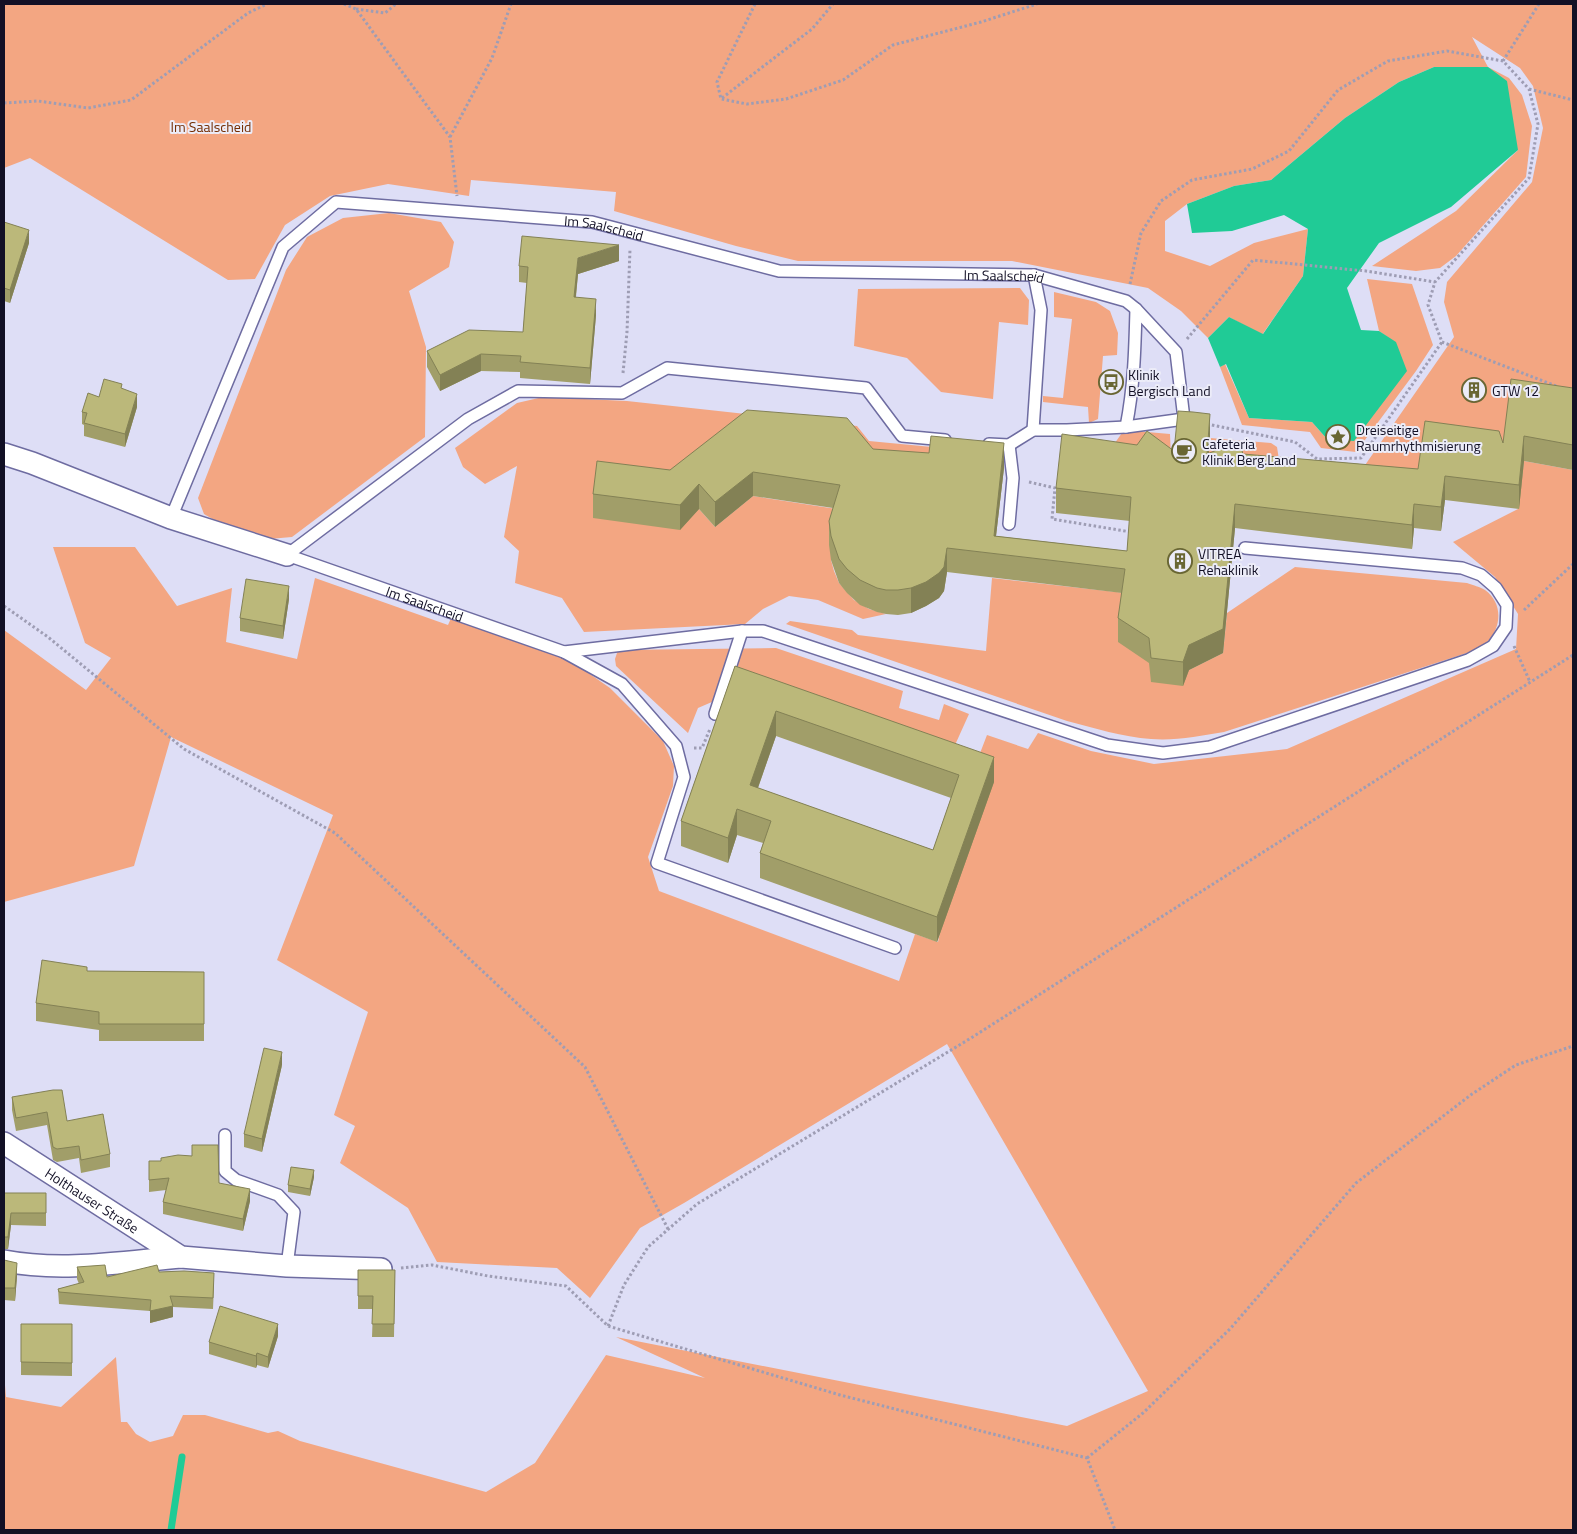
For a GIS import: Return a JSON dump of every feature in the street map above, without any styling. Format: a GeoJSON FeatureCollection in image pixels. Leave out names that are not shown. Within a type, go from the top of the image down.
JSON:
{"type":"FeatureCollection","features":[{"type":"Feature","properties":{"kind":"street","name":"Im Saalscheid"},"geometry":{"type":"LineString","coordinates":[[4,454],[32,463],[171,518],[287,555]]}},
{"type":"Feature","properties":{"kind":"street","name":"Holthauser Straße"},"geometry":{"type":"LineString","coordinates":[[4,1143],[181,1256]]}},
{"type":"Feature","properties":{"kind":"street","name":"Holthauser Straße"},"geometry":{"type":"LineString","coordinates":[[4,1261],[65,1267],[181,1256],[287,1266],[381,1269]]}},
{"type":"Feature","properties":{"kind":"lane","name":"Im Saalscheid"},"geometry":{"type":"LineString","coordinates":[[171,518],[283,248],[336,202],[592,222],[779,271],[1034,276],[1126,302],[1136,309],[1176,352]]}},
{"type":"Feature","properties":{"kind":"lane"},"geometry":{"type":"LineString","coordinates":[[1033,430],[1041,310],[1034,276]]}},
{"type":"Feature","properties":{"kind":"lane"},"geometry":{"type":"LineString","coordinates":[[1126,427],[1132,401],[1136,309]]}},
{"type":"Feature","properties":{"kind":"lane"},"geometry":{"type":"LineString","coordinates":[[980,443],[1009,446],[1033,430],[1126,427],[1184,419],[1176,352]]}},
{"type":"Feature","properties":{"kind":"lane"},"geometry":{"type":"LineString","coordinates":[[287,555],[468,419],[518,391],[622,393],[667,368],[866,388],[902,436],[960,441]]}},
{"type":"Feature","properties":{"kind":"lane"},"geometry":{"type":"LineString","coordinates":[[1009,446],[1013,478],[1009,524]]}},
{"type":"Feature","properties":{"kind":"lane"},"geometry":{"type":"LineString","coordinates":[[564,652],[742,631],[763,631],[1107,745],[1163,753],[1210,747],[1468,660],[1494,646],[1506,627],[1507,605],[1496,588],[1481,575],[1462,568],[1246,548]]}},
{"type":"Feature","properties":{"kind":"lane","name":"Im Saalscheid"},"geometry":{"type":"LineString","coordinates":[[287,555],[564,652],[622,684],[676,746],[684,777],[657,863],[895,948]]}},
{"type":"Feature","properties":{"kind":"lane"},"geometry":{"type":"LineString","coordinates":[[716,714],[742,631]]}},
{"type":"Feature","properties":{"kind":"lane"},"geometry":{"type":"LineString","coordinates":[[225,1135],[225,1171],[236,1180],[278,1195],[294,1212],[287,1266]]}},
{"type":"Feature","properties":{"kind":"path"},"geometry":{"type":"LineString","coordinates":[[4,103],[38,101],[88,108],[131,100],[248,13],[267,4]]}},
{"type":"Feature","properties":{"kind":"path"},"geometry":{"type":"LineString","coordinates":[[344,4],[356,9],[385,13],[396,4]]}},
{"type":"Feature","properties":{"kind":"path"},"geometry":{"type":"LineString","coordinates":[[450,138],[492,58],[512,4]]}},
{"type":"Feature","properties":{"kind":"path"},"geometry":{"type":"LineString","coordinates":[[721,98],[717,82],[755,4]]}},
{"type":"Feature","properties":{"kind":"path"},"geometry":{"type":"LineString","coordinates":[[721,98],[812,29],[832,4]]}},
{"type":"Feature","properties":{"kind":"path"},"geometry":{"type":"LineString","coordinates":[[721,98],[747,104],[786,99],[843,80],[893,45],[982,22],[1038,4]]}},
{"type":"Feature","properties":{"kind":"path"},"geometry":{"type":"LineString","coordinates":[[1503,61],[1539,4]]}},
{"type":"Feature","properties":{"kind":"path"},"geometry":{"type":"LineString","coordinates":[[356,9],[450,138],[458,211]]}},
{"type":"Feature","properties":{"kind":"path"},"geometry":{"type":"LineString","coordinates":[[1126,302],[1142,233],[1160,201],[1192,180],[1252,169],[1289,151],[1338,90],[1388,60],[1447,51],[1503,61],[1529,89],[1538,124],[1529,178],[1435,282],[1428,305],[1442,342],[1561,388]]}},
{"type":"Feature","properties":{"kind":"path"},"geometry":{"type":"LineString","coordinates":[[1529,89],[1573,100]]}},
{"type":"Feature","properties":{"kind":"path"},"geometry":{"type":"LineString","coordinates":[[625,352],[631,233]]}},
{"type":"Feature","properties":{"kind":"path"},"geometry":{"type":"LineString","coordinates":[[1176,352],[1253,260],[1366,270],[1435,282]]}},
{"type":"Feature","properties":{"kind":"path"},"geometry":{"type":"LineString","coordinates":[[1184,419],[1295,442],[1317,459],[1361,458],[1442,342]]}},
{"type":"Feature","properties":{"kind":"path"},"geometry":{"type":"LineString","coordinates":[[1013,478],[1054,488],[1052,519],[1131,532]]}},
{"type":"Feature","properties":{"kind":"path"},"geometry":{"type":"LineString","coordinates":[[1530,682],[1506,627],[1573,564]]}},
{"type":"Feature","properties":{"kind":"path"},"geometry":{"type":"LineString","coordinates":[[4,606],[48,637],[184,748],[335,833],[571,1054],[585,1068],[668,1229]]}},
{"type":"Feature","properties":{"kind":"path"},"geometry":{"type":"LineString","coordinates":[[608,1326],[624,1285],[648,1247],[698,1204],[971,1038],[1573,655]]}},
{"type":"Feature","properties":{"kind":"path"},"geometry":{"type":"LineString","coordinates":[[1087,1458],[1143,1413],[1230,1329],[1356,1183],[1472,1094],[1516,1065],[1573,1046]]}},
{"type":"Feature","properties":{"kind":"path"},"geometry":{"type":"LineString","coordinates":[[381,1269],[432,1265],[488,1276],[566,1286],[608,1326],[840,1396],[1087,1458]]}},
{"type":"Feature","properties":{"kind":"path"},"geometry":{"type":"LineString","coordinates":[[1087,1458],[1114,1530]]}},
{"type":"Feature","properties":{"kind":"green space","name":"Im Saalscheid"},"geometry":{"type":"Polygon","coordinates":[[[4,4],[1573,4],[1573,412],[1505,456],[1418,494],[1208,464],[1210,438],[1271,443],[1277,447],[1279,460],[1363,468],[1454,337],[1444,302],[1447,282],[1532,182],[1543,128],[1533,86],[1520,68],[1472,37],[1488,67],[1509,78],[1522,95],[1532,126],[1526,177],[1456,256],[1440,268],[1416,271],[1372,266],[1456,211],[1518,150],[1434,67],[1399,82],[1345,118],[1271,180],[1234,186],[1187,204],[1165,221],[1165,251],[1210,266],[1254,243],[1308,229],[1303,276],[1262,335],[1229,317],[1208,338],[1181,311],[1148,288],[1012,261],[798,261],[736,246],[614,211],[616,192],[471,180],[469,196],[388,184],[330,196],[285,225],[255,279],[228,280],[30,158],[4,168],[4,4]]]}},
{"type":"Feature","properties":{"kind":"green space"},"geometry":{"type":"Polygon","coordinates":[[[389,213],[441,222],[454,242],[449,267],[409,291],[426,347],[425,437],[292,537],[269,539],[221,524],[204,514],[198,498],[286,270],[307,237],[343,218],[389,213]]]}},
{"type":"Feature","properties":{"kind":"green space"},"geometry":{"type":"Polygon","coordinates":[[[1367,279],[1412,284],[1433,345],[1356,452],[1321,448],[1310,432],[1242,425],[1220,367],[1225,364],[1249,418],[1312,422],[1327,439],[1396,343],[1379,331],[1367,279]]]}},
{"type":"Feature","properties":{"kind":"green space"},"geometry":{"type":"Polygon","coordinates":[[[1020,288],[1029,300],[1028,325],[999,322],[993,399],[941,392],[907,358],[854,346],[858,289],[1020,288]]]}},
{"type":"Feature","properties":{"kind":"green space"},"geometry":{"type":"Polygon","coordinates":[[[1054,292],[1096,302],[1110,311],[1118,333],[1117,355],[1103,356],[1098,419],[1089,423],[1088,407],[1043,402],[1043,396],[1063,398],[1072,319],[1054,317],[1054,292]]]}},
{"type":"Feature","properties":{"kind":"green space"},"geometry":{"type":"Polygon","coordinates":[[[543,397],[627,401],[857,426],[869,441],[932,447],[929,477],[847,443],[699,509],[715,527],[753,496],[843,510],[831,560],[834,571],[839,583],[854,600],[869,609],[886,614],[863,619],[818,600],[789,596],[763,609],[745,624],[584,632],[562,598],[515,583],[519,551],[504,537],[517,466],[485,484],[463,467],[455,448],[517,403],[543,397]]]}},
{"type":"Feature","properties":{"kind":"green space"},"geometry":{"type":"Polygon","coordinates":[[[1124,430],[1170,434],[1171,457],[1110,450],[1124,430]]]}},
{"type":"Feature","properties":{"kind":"green space"},"geometry":{"type":"Polygon","coordinates":[[[1524,461],[1573,470],[1573,1530],[4,1530],[4,1373],[6,1397],[61,1407],[116,1357],[121,1422],[127,1422],[136,1434],[150,1442],[173,1436],[183,1415],[205,1415],[268,1433],[278,1431],[300,1441],[486,1492],[535,1463],[606,1355],[705,1378],[616,1337],[1067,1426],[1148,1391],[947,1044],[640,1228],[590,1298],[557,1268],[437,1262],[408,1208],[340,1163],[355,1126],[334,1115],[368,1012],[277,960],[333,815],[171,737],[134,866],[4,902],[4,630],[86,690],[111,658],[85,643],[53,547],[135,547],[177,606],[232,588],[226,642],[297,659],[315,578],[448,625],[452,616],[561,654],[610,688],[663,741],[674,766],[673,786],[648,857],[659,891],[899,981],[915,934],[938,942],[972,774],[987,735],[1028,749],[1038,733],[1091,751],[1154,764],[1287,749],[1516,649],[1518,614],[1495,577],[1453,542],[1518,509],[1524,461]]]}},
{"type":"Feature","properties":{"kind":"green space"},"geometry":{"type":"Polygon","coordinates":[[[1295,567],[1467,583],[1483,589],[1491,595],[1497,608],[1498,622],[1496,629],[1487,642],[1470,652],[1224,732],[1188,738],[1160,739],[1119,734],[1067,721],[786,624],[790,621],[852,630],[858,635],[986,651],[992,578],[1125,593],[1189,670],[1223,653],[1227,613],[1295,567]]]}},
{"type":"Feature","properties":{"kind":"green space"},"geometry":{"type":"Polygon","coordinates":[[[776,648],[903,691],[899,708],[939,720],[944,704],[969,714],[946,765],[735,692],[698,708],[688,733],[616,666],[615,659],[618,650],[776,648]]]}},
{"type":"Feature","properties":{"kind":"shaded area"},"geometry":{"type":"Polygon","coordinates":[[[1434,67],[1488,67],[1507,81],[1518,150],[1451,207],[1379,243],[1347,288],[1361,330],[1379,331],[1396,342],[1407,371],[1354,441],[1327,439],[1312,422],[1249,418],[1226,364],[1220,367],[1208,338],[1229,317],[1263,334],[1303,276],[1308,229],[1284,215],[1232,231],[1192,233],[1187,204],[1234,186],[1271,180],[1345,118],[1399,82],[1434,67]]]}},
{"type":"Feature","properties":{"kind":"building"},"geometry":{"type":"Polygon","coordinates":[[[4,222],[29,230],[10,290],[4,288],[4,222]]]}},
{"type":"Feature","properties":{"kind":"building"},"geometry":{"type":"Polygon","coordinates":[[[522,236],[619,245],[578,258],[574,297],[596,299],[590,368],[520,362],[521,356],[481,354],[440,375],[427,351],[469,330],[523,332],[528,267],[519,266],[522,236]]]}},
{"type":"Feature","properties":{"kind":"building"},"geometry":{"type":"Polygon","coordinates":[[[104,379],[122,384],[121,388],[137,394],[125,434],[84,423],[87,413],[82,412],[88,393],[99,397],[104,379]]]}},
{"type":"Feature","properties":{"kind":"building"},"geometry":{"type":"Polygon","coordinates":[[[1511,379],[1573,388],[1573,445],[1524,436],[1519,485],[1445,476],[1441,507],[1414,504],[1412,525],[1235,504],[1223,629],[1189,645],[1183,662],[1151,658],[1149,638],[1118,618],[1125,569],[947,548],[944,567],[939,573],[926,582],[911,588],[886,590],[860,580],[839,559],[831,536],[829,521],[840,485],[753,472],[715,502],[699,484],[680,505],[593,494],[597,461],[670,470],[747,410],[847,418],[873,449],[929,453],[931,436],[1004,443],[994,536],[1127,551],[1131,497],[1056,488],[1062,434],[1137,445],[1147,431],[1174,451],[1178,411],[1193,412],[1210,414],[1207,454],[1239,441],[1243,454],[1418,469],[1425,421],[1499,431],[1503,443],[1511,379]]]}},
{"type":"Feature","properties":{"kind":"building"},"geometry":{"type":"Polygon","coordinates":[[[246,579],[289,586],[283,626],[240,618],[246,579]]]}},
{"type":"Feature","properties":{"kind":"building"},"geometry":{"type":"Polygon","coordinates":[[[735,666],[994,757],[937,917],[760,853],[771,821],[737,809],[728,838],[681,821],[735,666]],[[776,711],[750,785],[933,850],[959,775],[776,711]]]}},
{"type":"Feature","properties":{"kind":"building"},"geometry":{"type":"Polygon","coordinates":[[[42,960],[87,967],[87,971],[204,972],[204,1024],[99,1024],[99,1012],[36,1003],[42,960]]]}},
{"type":"Feature","properties":{"kind":"building"},"geometry":{"type":"Polygon","coordinates":[[[264,1048],[282,1052],[262,1139],[244,1134],[264,1048]]]}},
{"type":"Feature","properties":{"kind":"building"},"geometry":{"type":"Polygon","coordinates":[[[62,1090],[67,1121],[103,1114],[110,1154],[81,1160],[79,1146],[57,1149],[53,1147],[47,1112],[16,1118],[12,1097],[62,1090]]]}},
{"type":"Feature","properties":{"kind":"building"},"geometry":{"type":"Polygon","coordinates":[[[192,1145],[218,1145],[219,1183],[250,1189],[243,1219],[163,1202],[169,1178],[149,1180],[149,1161],[161,1161],[161,1158],[178,1155],[192,1156],[192,1145]]]}},
{"type":"Feature","properties":{"kind":"building"},"geometry":{"type":"Polygon","coordinates":[[[291,1167],[314,1170],[310,1189],[288,1185],[291,1167]]]}},
{"type":"Feature","properties":{"kind":"building"},"geometry":{"type":"Polygon","coordinates":[[[4,1193],[46,1193],[46,1213],[11,1213],[8,1237],[4,1237],[4,1193]]]}},
{"type":"Feature","properties":{"kind":"building"},"geometry":{"type":"Polygon","coordinates":[[[4,1260],[17,1263],[15,1288],[4,1288],[4,1260]]]}},
{"type":"Feature","properties":{"kind":"building"},"geometry":{"type":"Polygon","coordinates":[[[105,1265],[107,1277],[157,1265],[159,1272],[214,1273],[213,1298],[170,1296],[173,1306],[150,1311],[151,1300],[59,1292],[58,1289],[84,1282],[77,1267],[105,1265]]]}},
{"type":"Feature","properties":{"kind":"building"},"geometry":{"type":"Polygon","coordinates":[[[358,1270],[395,1270],[394,1324],[372,1324],[373,1296],[358,1296],[358,1270]]]}},
{"type":"Feature","properties":{"kind":"building"},"geometry":{"type":"Polygon","coordinates":[[[220,1306],[278,1324],[268,1357],[257,1353],[256,1356],[209,1342],[220,1306]]]}},
{"type":"Feature","properties":{"kind":"building"},"geometry":{"type":"Polygon","coordinates":[[[21,1324],[72,1324],[72,1363],[21,1362],[21,1324]]]}},
{"type":"Feature","properties":{"kind":"waterway"},"geometry":{"type":"LineString","coordinates":[[171,1530],[182,1457]]}},
{"type":"Feature","properties":{"kind":"place","name":"Klinik Bergisch Land"},"geometry":{"type":"Point","coordinates":[1111,382]}},
{"type":"Feature","properties":{"kind":"place","name":"GTW 12"},"geometry":{"type":"Point","coordinates":[1474,390]}},
{"type":"Feature","properties":{"kind":"place","name":"Dreiseitige Raumrhythmisierung"},"geometry":{"type":"Point","coordinates":[1338,437]}},
{"type":"Feature","properties":{"kind":"place","name":"Cafeteria Klinik Berg.Land"},"geometry":{"type":"Point","coordinates":[1184,451]}},
{"type":"Feature","properties":{"kind":"place","name":"VITREA Rehaklinik"},"geometry":{"type":"Point","coordinates":[1180,561]}}]}
